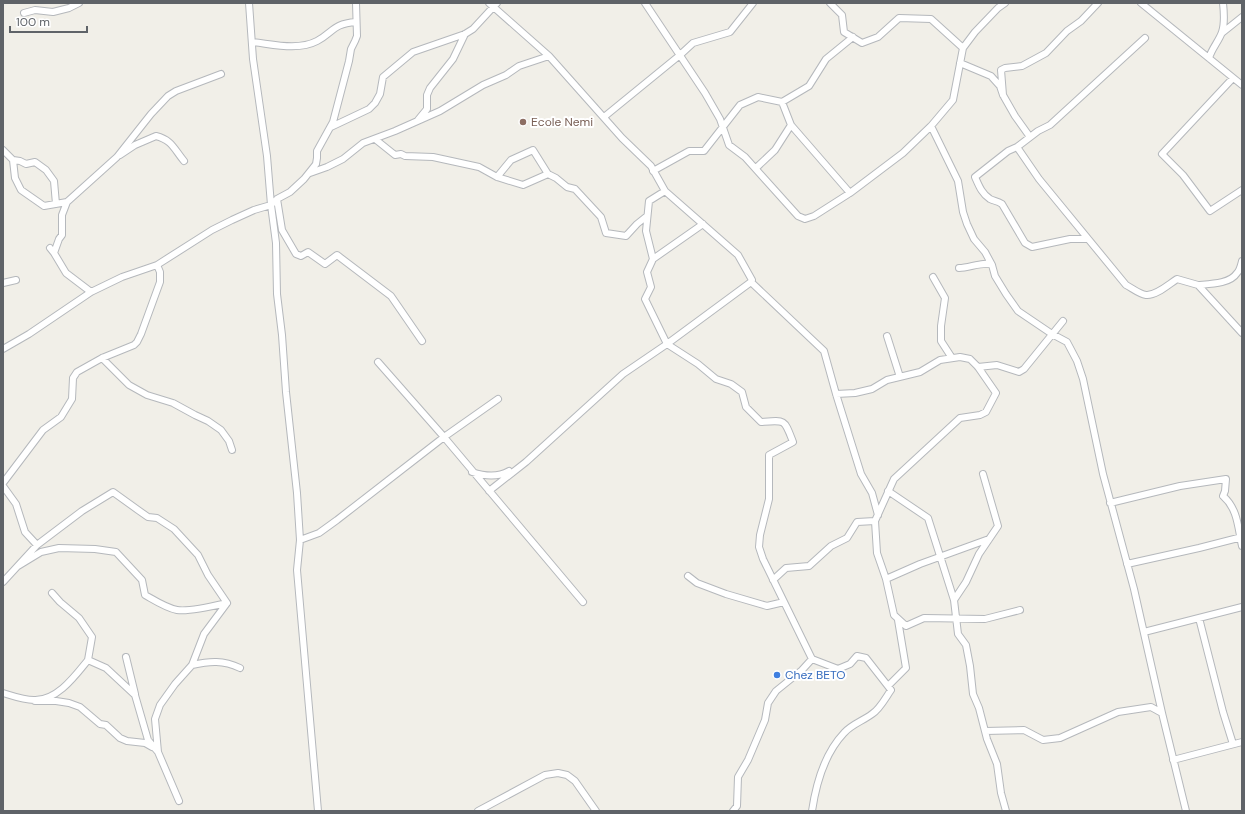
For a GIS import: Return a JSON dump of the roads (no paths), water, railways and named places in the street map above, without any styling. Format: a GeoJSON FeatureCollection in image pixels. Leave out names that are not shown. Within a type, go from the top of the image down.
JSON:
{"type":"FeatureCollection","features":[{"type":"Feature","properties":{"kind":"street"},"geometry":{"type":"LineString","coordinates":[[24,13],[35,10],[53,12],[70,8],[79,3]]}},
{"type":"Feature","properties":{"kind":"street"},"geometry":{"type":"LineString","coordinates":[[249,3],[257,93],[267,156],[276,243],[277,294],[297,493],[300,540],[297,570],[318,811]]}},
{"type":"Feature","properties":{"kind":"street"},"geometry":{"type":"LineString","coordinates":[[3,349],[29,334],[91,292],[122,277],[157,264],[212,230],[254,210],[271,205],[277,199],[290,192],[310,173],[316,164],[317,151],[334,122],[347,72],[351,49],[357,36],[356,3]]}},
{"type":"Feature","properties":{"kind":"street"},"geometry":{"type":"LineString","coordinates":[[645,3],[705,93],[720,119],[729,145],[745,157],[756,168],[798,216],[805,218],[814,216],[850,193],[903,153],[931,126],[953,100],[963,48],[980,27],[998,8],[1005,3]]}},
{"type":"Feature","properties":{"kind":"street"},"geometry":{"type":"LineString","coordinates":[[604,117],[693,43],[730,32],[753,3]]}},
{"type":"Feature","properties":{"kind":"street"},"geometry":{"type":"LineString","coordinates":[[830,3],[842,15],[844,32],[862,43],[878,37],[899,18],[931,19],[963,48]]}},
{"type":"Feature","properties":{"kind":"street"},"geometry":{"type":"LineString","coordinates":[[1003,94],[1001,70],[1005,68],[1022,66],[1046,53],[1067,31],[1081,21],[1098,3]]}},
{"type":"Feature","properties":{"kind":"street"},"geometry":{"type":"LineString","coordinates":[[1141,3],[1242,85]]}},
{"type":"Feature","properties":{"kind":"street"},"geometry":{"type":"LineString","coordinates":[[1222,33],[1224,24],[1223,3]]}},
{"type":"Feature","properties":{"kind":"street"},"geometry":{"type":"LineString","coordinates":[[330,128],[369,109],[375,103],[380,94],[383,77],[413,52],[465,34],[477,26],[493,4],[549,56],[622,138],[651,166],[665,191],[738,255],[752,280],[751,282],[824,351],[861,474],[872,493],[877,518],[877,553],[886,579],[894,615],[906,626],[924,618],[984,619],[1020,610]]}},
{"type":"Feature","properties":{"kind":"street"},"geometry":{"type":"LineString","coordinates":[[1209,58],[1211,50],[1222,33],[1242,17]]}},
{"type":"Feature","properties":{"kind":"street"},"geometry":{"type":"LineString","coordinates":[[252,42],[291,46],[308,45],[318,41],[338,26],[356,22]]}},
{"type":"Feature","properties":{"kind":"street"},"geometry":{"type":"LineString","coordinates":[[417,121],[427,109],[427,95],[430,88],[453,59],[465,34]]}},
{"type":"Feature","properties":{"kind":"street"},"geometry":{"type":"LineString","coordinates":[[653,171],[689,152],[704,151],[740,106],[758,97],[782,102],[809,86],[826,59],[853,37]]}},
{"type":"Feature","properties":{"kind":"street"},"geometry":{"type":"LineString","coordinates":[[1088,239],[1070,239],[1032,247],[1025,243],[1002,204],[997,200],[992,200],[983,193],[975,178],[1008,151],[1017,147],[1038,131],[1050,125],[1145,38]]}},
{"type":"Feature","properties":{"kind":"street"},"geometry":{"type":"LineString","coordinates":[[310,173],[343,159],[363,143],[440,111],[483,85],[506,75],[519,66],[549,56]]}},
{"type":"Feature","properties":{"kind":"street"},"geometry":{"type":"LineString","coordinates":[[960,63],[991,76],[1000,86],[1015,116],[1030,137]]}},
{"type":"Feature","properties":{"kind":"street"},"geometry":{"type":"LineString","coordinates":[[117,157],[151,114],[168,96],[176,91],[221,74]]}},
{"type":"Feature","properties":{"kind":"street"},"geometry":{"type":"LineString","coordinates":[[1233,78],[1162,154],[1183,175],[1210,211],[1242,190]]}},
{"type":"Feature","properties":{"kind":"street"},"geometry":{"type":"LineString","coordinates":[[782,102],[790,125],[850,193]]}},
{"type":"Feature","properties":{"kind":"street"},"geometry":{"type":"LineString","coordinates":[[756,168],[775,150],[790,125]]}},
{"type":"Feature","properties":{"kind":"street"},"geometry":{"type":"LineString","coordinates":[[931,126],[958,181],[962,212],[967,224],[974,239],[985,252],[992,265],[995,276],[1006,294],[1018,311],[1052,334],[1067,342],[1077,361],[1110,503],[1144,632],[1186,811]]}},
{"type":"Feature","properties":{"kind":"street"},"geometry":{"type":"LineString","coordinates":[[54,254],[59,238],[62,235],[62,215],[67,202],[117,157],[135,145],[156,136],[166,139],[172,144],[184,161]]}},
{"type":"Feature","properties":{"kind":"street"},"geometry":{"type":"LineString","coordinates":[[375,139],[395,155],[401,154],[405,156],[433,157],[479,167],[497,177],[523,186],[548,174]]}},
{"type":"Feature","properties":{"kind":"street"},"geometry":{"type":"LineString","coordinates":[[1017,147],[1039,179],[1124,283],[1145,295],[1150,295],[1161,290],[1177,279],[1198,285],[1225,281],[1233,278],[1237,274],[1242,263]]}},
{"type":"Feature","properties":{"kind":"street"},"geometry":{"type":"LineString","coordinates":[[3,150],[13,160],[26,164],[35,162],[50,175],[54,181],[56,204]]}},
{"type":"Feature","properties":{"kind":"street"},"geometry":{"type":"LineString","coordinates":[[497,177],[511,160],[532,150],[548,174],[556,178],[567,187],[575,189],[601,217],[606,233],[626,236],[647,216]]}},
{"type":"Feature","properties":{"kind":"street"},"geometry":{"type":"LineString","coordinates":[[13,160],[15,178],[20,190],[44,206],[67,202]]}},
{"type":"Feature","properties":{"kind":"street"},"geometry":{"type":"LineString","coordinates":[[654,259],[646,231],[649,201],[665,191]]}},
{"type":"Feature","properties":{"kind":"street"},"geometry":{"type":"LineString","coordinates":[[277,199],[282,230],[296,254],[300,256],[308,252],[325,264],[337,255],[391,296],[422,341]]}},
{"type":"Feature","properties":{"kind":"street"},"geometry":{"type":"LineString","coordinates":[[702,224],[654,259],[647,272],[651,287],[645,300],[667,344],[698,364],[716,379],[731,384],[742,392],[746,407],[761,422],[780,421],[786,425],[793,442],[769,455],[769,499],[760,535],[759,547],[773,580],[812,659],[838,669],[850,664],[858,656],[866,658],[891,690],[874,714],[861,720],[845,732],[828,755],[814,797],[812,811]]}},
{"type":"Feature","properties":{"kind":"street"},"geometry":{"type":"LineString","coordinates":[[50,248],[66,273],[91,292]]}},
{"type":"Feature","properties":{"kind":"street"},"geometry":{"type":"LineString","coordinates":[[959,268],[969,268],[983,263],[989,263],[992,265]]}},
{"type":"Feature","properties":{"kind":"street"},"geometry":{"type":"LineString","coordinates":[[37,545],[26,532],[16,504],[3,484],[43,430],[61,417],[72,399],[73,378],[77,372],[102,358],[134,345],[137,342],[146,322],[160,282],[160,272],[157,264]]}},
{"type":"Feature","properties":{"kind":"street"},"geometry":{"type":"LineString","coordinates":[[933,277],[945,298],[941,326],[941,341],[952,358]]}},
{"type":"Feature","properties":{"kind":"street"},"geometry":{"type":"LineString","coordinates":[[3,283],[16,280]]}},
{"type":"Feature","properties":{"kind":"street"},"geometry":{"type":"LineString","coordinates":[[489,491],[526,462],[623,374],[667,344],[751,282]]}},
{"type":"Feature","properties":{"kind":"street"},"geometry":{"type":"LineString","coordinates":[[1198,285],[1242,333]]}},
{"type":"Feature","properties":{"kind":"street"},"geometry":{"type":"LineString","coordinates":[[978,367],[997,365],[1019,372],[1024,369],[1063,321]]}},
{"type":"Feature","properties":{"kind":"street"},"geometry":{"type":"LineString","coordinates":[[888,336],[900,377]]}},
{"type":"Feature","properties":{"kind":"street"},"geometry":{"type":"LineString","coordinates":[[102,358],[129,385],[147,395],[172,403],[208,420],[221,430],[229,441],[232,450]]}},
{"type":"Feature","properties":{"kind":"street"},"geometry":{"type":"LineString","coordinates":[[836,394],[855,393],[872,389],[887,380],[920,372],[940,360],[952,358],[970,359],[978,367],[996,393],[986,412],[980,415],[960,418],[894,479],[877,518]]}},
{"type":"Feature","properties":{"kind":"street"},"geometry":{"type":"LineString","coordinates":[[378,362],[444,437],[583,602]]}},
{"type":"Feature","properties":{"kind":"street"},"geometry":{"type":"LineString","coordinates":[[300,540],[319,533],[338,520],[444,437],[498,399]]}},
{"type":"Feature","properties":{"kind":"street"},"geometry":{"type":"LineString","coordinates":[[472,472],[485,476],[504,475],[526,462]]}},
{"type":"Feature","properties":{"kind":"street"},"geometry":{"type":"LineString","coordinates":[[954,600],[966,582],[979,554],[998,526],[984,474]]}},
{"type":"Feature","properties":{"kind":"street"},"geometry":{"type":"LineString","coordinates":[[1110,503],[1180,486],[1226,479],[1223,496],[1231,504],[1239,524],[1242,546]]}},
{"type":"Feature","properties":{"kind":"street"},"geometry":{"type":"LineString","coordinates":[[888,491],[928,518],[954,600],[958,634],[966,644],[973,694],[997,764],[1001,793],[1006,811]]}},
{"type":"Feature","properties":{"kind":"street"},"geometry":{"type":"LineString","coordinates":[[3,582],[37,545],[82,511],[113,492],[148,517],[157,518],[174,529],[198,555],[208,575],[227,603]]}},
{"type":"Feature","properties":{"kind":"street"},"geometry":{"type":"LineString","coordinates":[[773,580],[786,568],[808,566],[831,546],[847,538],[857,522],[877,518]]}},
{"type":"Feature","properties":{"kind":"street"},"geometry":{"type":"LineString","coordinates":[[1126,564],[1241,537]]}},
{"type":"Feature","properties":{"kind":"street"},"geometry":{"type":"LineString","coordinates":[[886,579],[920,564],[989,538]]}},
{"type":"Feature","properties":{"kind":"street"},"geometry":{"type":"LineString","coordinates":[[18,566],[41,552],[59,548],[95,549],[116,552],[142,580],[145,595],[159,603],[176,610],[201,608],[227,603]]}},
{"type":"Feature","properties":{"kind":"street"},"geometry":{"type":"LineString","coordinates":[[688,576],[697,583],[726,594],[767,606],[784,602]]}},
{"type":"Feature","properties":{"kind":"street"},"geometry":{"type":"LineString","coordinates":[[35,701],[56,694],[75,676],[88,660],[92,637],[79,618],[52,593]]}},
{"type":"Feature","properties":{"kind":"street"},"geometry":{"type":"LineString","coordinates":[[156,750],[156,719],[160,705],[175,684],[192,665],[204,634],[227,603]]}},
{"type":"Feature","properties":{"kind":"street"},"geometry":{"type":"LineString","coordinates":[[1144,632],[1242,607]]}},
{"type":"Feature","properties":{"kind":"street"},"geometry":{"type":"LineString","coordinates":[[1199,618],[1223,712],[1233,744]]}},
{"type":"Feature","properties":{"kind":"street"},"geometry":{"type":"LineString","coordinates":[[888,686],[906,668],[898,619]]}},
{"type":"Feature","properties":{"kind":"street"},"geometry":{"type":"LineString","coordinates":[[126,656],[148,740],[156,750],[179,801]]}},
{"type":"Feature","properties":{"kind":"street"},"geometry":{"type":"LineString","coordinates":[[733,811],[738,808],[738,777],[748,760],[765,720],[768,703],[776,691],[802,670],[812,659]]}},
{"type":"Feature","properties":{"kind":"street"},"geometry":{"type":"LineString","coordinates":[[88,660],[106,668],[135,695]]}},
{"type":"Feature","properties":{"kind":"street"},"geometry":{"type":"LineString","coordinates":[[192,665],[214,661],[240,668]]}},
{"type":"Feature","properties":{"kind":"street"},"geometry":{"type":"LineString","coordinates":[[3,693],[22,699],[35,701],[56,701],[69,703],[80,707],[100,724],[106,725],[120,738],[127,741],[145,743],[156,750]]}},
{"type":"Feature","properties":{"kind":"street"},"geometry":{"type":"LineString","coordinates":[[985,731],[1024,730],[1044,740],[1060,738],[1118,712],[1151,707],[1162,713]]}},
{"type":"Feature","properties":{"kind":"street"},"geometry":{"type":"LineString","coordinates":[[1173,760],[1242,742]]}},
{"type":"Feature","properties":{"kind":"street"},"geometry":{"type":"LineString","coordinates":[[478,811],[545,775],[558,773],[567,775],[574,781],[596,811]]}},
{"type":"Feature","properties":{"kind":"place","name":"Ecole Nemi"},"geometry":{"type":"Point","coordinates":[523,122]}},
{"type":"Feature","properties":{"kind":"place","name":"Chez BETO"},"geometry":{"type":"Point","coordinates":[777,675]}}]}
